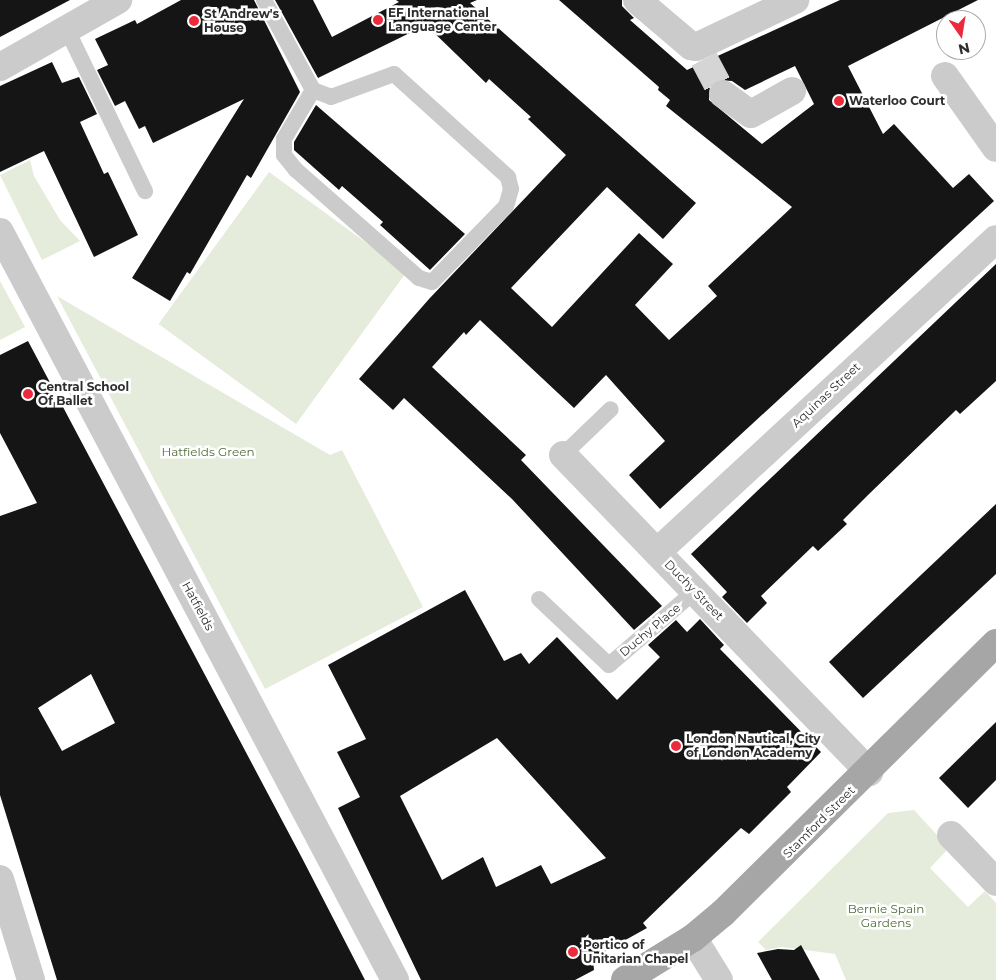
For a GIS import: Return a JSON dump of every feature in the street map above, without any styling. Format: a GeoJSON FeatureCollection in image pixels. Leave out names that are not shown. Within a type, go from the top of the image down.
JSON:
{"type":"FeatureCollection","features":[{"type":"Feature","properties":{"kind":"main road","name":"Stamford Street"},"geometry":{"type":"LineString","coordinates":[[624,980],[693,938],[730,907],[869,772],[996,643]]}},
{"type":"Feature","properties":{"kind":"street"},"geometry":{"type":"LineString","coordinates":[[0,67],[118,0]]}},
{"type":"Feature","properties":{"kind":"street"},"geometry":{"type":"LineString","coordinates":[[637,0],[700,53],[795,0]]}},
{"type":"Feature","properties":{"kind":"street"},"geometry":{"type":"LineString","coordinates":[[945,76],[996,148]]}},
{"type":"Feature","properties":{"kind":"street"},"geometry":{"type":"LineString","coordinates":[[723,94],[750,114],[792,91]]}},
{"type":"Feature","properties":{"kind":"street","name":"Hatfields"},"geometry":{"type":"LineString","coordinates":[[0,232],[395,980]]}},
{"type":"Feature","properties":{"kind":"street","name":"Aquinas Street"},"geometry":{"type":"LineString","coordinates":[[657,552],[996,239]]}},
{"type":"Feature","properties":{"kind":"street","name":"Duchy Street"},"geometry":{"type":"LineString","coordinates":[[563,455],[869,772]]}},
{"type":"Feature","properties":{"kind":"street"},"geometry":{"type":"LineString","coordinates":[[951,835],[996,882]]}},
{"type":"Feature","properties":{"kind":"street"},"geometry":{"type":"LineString","coordinates":[[0,879],[31,980]]}},
{"type":"Feature","properties":{"kind":"street"},"geometry":{"type":"LineString","coordinates":[[693,938],[719,980]]}},
{"type":"Feature","properties":{"kind":"lane"},"geometry":{"type":"LineString","coordinates":[[264,0],[314,90],[331,96],[394,74],[508,177],[511,189],[506,206],[432,282],[419,278],[296,170],[284,155],[284,140],[314,90]]}},
{"type":"Feature","properties":{"kind":"lane"},"geometry":{"type":"LineString","coordinates":[[64,30],[72,40],[75,51],[146,192]]}},
{"type":"Feature","properties":{"kind":"lane","name":"Duchy Street"},"geometry":{"type":"LineString","coordinates":[[563,455],[611,409]]}},
{"type":"Feature","properties":{"kind":"lane","name":"Duchy Place"},"geometry":{"type":"LineString","coordinates":[[539,599],[609,665],[695,591]]}},
{"type":"Feature","properties":{"kind":"green space"},"geometry":{"type":"Polygon","coordinates":[[[30,160],[34,176],[60,220],[80,241],[42,260],[0,175],[30,160]]]}},
{"type":"Feature","properties":{"kind":"green space"},"geometry":{"type":"Polygon","coordinates":[[[269,172],[407,272],[296,424],[158,324],[269,172]]]}},
{"type":"Feature","properties":{"kind":"green space"},"geometry":{"type":"Polygon","coordinates":[[[0,281],[25,327],[0,340],[0,281]]]}},
{"type":"Feature","properties":{"kind":"green space","name":"Hatfields Green"},"geometry":{"type":"Polygon","coordinates":[[[57,296],[330,455],[342,450],[423,607],[265,689],[57,296]]]}},
{"type":"Feature","properties":{"kind":"green space","name":"Bernie Spain Gardens"},"geometry":{"type":"Polygon","coordinates":[[[914,810],[949,848],[930,868],[968,907],[985,891],[996,903],[996,980],[846,980],[835,954],[782,947],[766,950],[758,942],[888,813],[914,810]]]}},
{"type":"Feature","properties":{"kind":"building"},"geometry":{"type":"Polygon","coordinates":[[[0,0],[70,0],[0,37],[0,0]]]}},
{"type":"Feature","properties":{"kind":"building"},"geometry":{"type":"Polygon","coordinates":[[[181,0],[254,0],[300,92],[251,178],[247,175],[190,274],[187,272],[170,301],[132,278],[244,99],[153,143],[145,126],[139,129],[125,101],[115,106],[97,70],[108,65],[95,39],[135,20],[137,24],[181,0]]]}},
{"type":"Feature","properties":{"kind":"building"},"geometry":{"type":"Polygon","coordinates":[[[275,0],[313,0],[332,37],[399,2],[396,0],[477,0],[470,3],[696,203],[663,239],[607,187],[511,288],[552,327],[639,233],[673,264],[635,305],[669,340],[717,296],[708,286],[792,207],[666,106],[670,100],[658,90],[659,87],[559,0],[622,0],[622,6],[634,18],[630,20],[687,70],[840,0],[978,0],[958,10],[936,10],[936,21],[848,66],[883,134],[894,124],[953,188],[969,174],[994,201],[660,509],[629,475],[665,441],[606,375],[574,408],[480,320],[466,335],[464,332],[432,367],[526,455],[521,460],[662,606],[634,630],[512,499],[404,398],[393,410],[359,379],[429,299],[566,155],[528,119],[531,117],[489,79],[486,83],[426,25],[318,78],[275,0]],[[795,66],[745,90],[732,81],[717,80],[710,85],[709,100],[762,144],[814,104],[795,66]]]}},
{"type":"Feature","properties":{"kind":"building"},"geometry":{"type":"Polygon","coordinates":[[[52,62],[62,83],[79,77],[97,114],[80,122],[104,174],[108,172],[138,235],[94,257],[44,151],[0,172],[0,86],[52,62]]]}},
{"type":"Feature","properties":{"kind":"building"},"geometry":{"type":"Polygon","coordinates":[[[316,105],[465,234],[430,270],[380,225],[383,222],[342,186],[339,190],[294,150],[294,142],[316,105]]]}},
{"type":"Feature","properties":{"kind":"building"},"geometry":{"type":"Polygon","coordinates":[[[996,264],[996,381],[960,414],[956,410],[843,520],[847,524],[818,551],[813,546],[761,596],[767,603],[747,623],[722,597],[727,592],[691,554],[996,264]]]}},
{"type":"Feature","properties":{"kind":"building"},"geometry":{"type":"Polygon","coordinates":[[[28,341],[365,980],[57,980],[0,795],[0,516],[37,503],[0,433],[0,355],[28,341]],[[91,674],[38,708],[62,751],[115,723],[91,674]]]}},
{"type":"Feature","properties":{"kind":"building"},"geometry":{"type":"Polygon","coordinates":[[[996,504],[996,574],[863,698],[829,662],[996,504]]]}},
{"type":"Feature","properties":{"kind":"building","name":"London Nautical, City of London Academy"},"geometry":{"type":"Polygon","coordinates":[[[465,590],[504,661],[521,653],[529,664],[557,637],[617,700],[660,657],[648,645],[676,620],[687,632],[700,619],[724,645],[720,649],[821,752],[787,787],[791,792],[749,834],[741,828],[643,923],[647,928],[593,958],[594,970],[575,980],[421,980],[338,808],[360,797],[337,752],[366,739],[328,665],[465,590]],[[497,738],[400,796],[442,880],[483,857],[496,887],[541,865],[551,884],[606,858],[497,738]]]}},
{"type":"Feature","properties":{"kind":"building"},"geometry":{"type":"Polygon","coordinates":[[[996,722],[996,780],[968,808],[939,778],[996,722]]]}},
{"type":"Feature","properties":{"kind":"building"},"geometry":{"type":"Polygon","coordinates":[[[801,945],[820,980],[772,980],[757,953],[778,949],[794,950],[801,945]]]}},
{"type":"Feature","properties":{"kind":"tunnel"},"geometry":{"type":"LineString","coordinates":[[704,59],[723,94]]}},
{"type":"Feature","properties":{"kind":"place","name":"EF International Language Center"},"geometry":{"type":"Point","coordinates":[378,20]}},
{"type":"Feature","properties":{"kind":"place","name":"St Andrew's House"},"geometry":{"type":"Point","coordinates":[194,21]}},
{"type":"Feature","properties":{"kind":"place","name":"Waterloo Court"},"geometry":{"type":"Point","coordinates":[839,101]}},
{"type":"Feature","properties":{"kind":"place","name":"Central School Of Ballet"},"geometry":{"type":"Point","coordinates":[28,394]}},
{"type":"Feature","properties":{"kind":"place","name":"London Nautical, City of London Academy"},"geometry":{"type":"Point","coordinates":[676,746]}},
{"type":"Feature","properties":{"kind":"place","name":"Portico of Unitarian Chapel"},"geometry":{"type":"Point","coordinates":[573,952]}}]}
